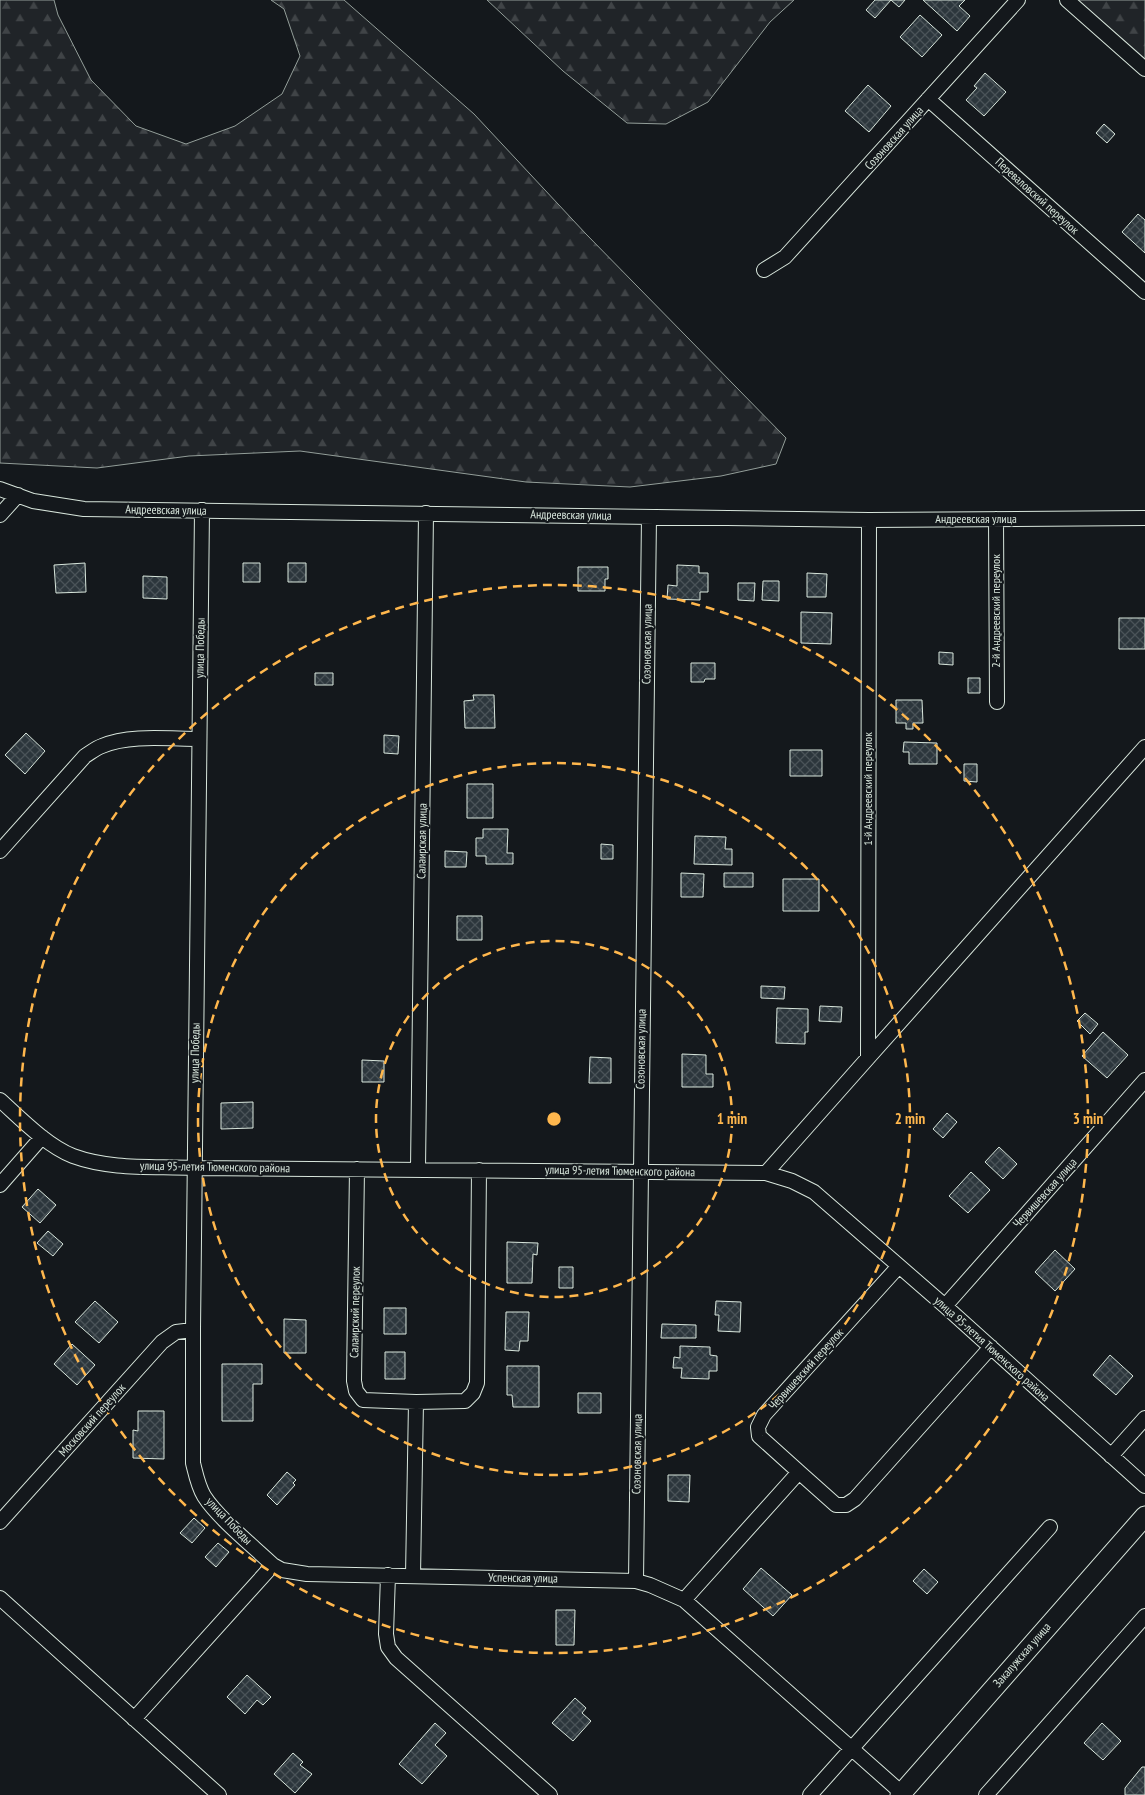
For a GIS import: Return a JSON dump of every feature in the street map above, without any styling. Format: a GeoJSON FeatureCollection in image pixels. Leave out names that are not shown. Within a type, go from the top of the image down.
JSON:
{"type":"FeatureCollection","features":[{"type":"Feature","properties":{"kind":"street","name":"Созоновская улица"},"geometry":{"type":"LineString","coordinates":[[764,270],[786,257],[1018,0]]}},
{"type":"Feature","properties":{"kind":"street"},"geometry":{"type":"LineString","coordinates":[[1067,0],[1145,69]]}},
{"type":"Feature","properties":{"kind":"street","name":"Переваловский переулок"},"geometry":{"type":"LineString","coordinates":[[928,99],[1145,292]]}},
{"type":"Feature","properties":{"kind":"street","name":"Андреевская улица"},"geometry":{"type":"LineString","coordinates":[[0,489],[33,501],[84,508],[869,520],[1145,518]]}},
{"type":"Feature","properties":{"kind":"street"},"geometry":{"type":"LineString","coordinates":[[0,515],[18,495]]}},
{"type":"Feature","properties":{"kind":"street","name":"улица Победы"},"geometry":{"type":"LineString","coordinates":[[202,510],[194,1168],[193,1463],[198,1482],[205,1497],[216,1510],[273,1564]]}},
{"type":"Feature","properties":{"kind":"street","name":"Салаирская улица"},"geometry":{"type":"LineString","coordinates":[[418,1170],[426,513]]}},
{"type":"Feature","properties":{"kind":"street","name":"Созоновская улица"},"geometry":{"type":"LineString","coordinates":[[636,1581],[649,517]]}},
{"type":"Feature","properties":{"kind":"street","name":"2-й Андреевский переулок"},"geometry":{"type":"LineString","coordinates":[[996,519],[997,702]]}},
{"type":"Feature","properties":{"kind":"street","name":"1-й Андреевский переулок"},"geometry":{"type":"LineString","coordinates":[[868,1058],[869,520]]}},
{"type":"Feature","properties":{"kind":"street"},"geometry":{"type":"LineString","coordinates":[[0,851],[85,756],[102,746],[137,739],[199,739]]}},
{"type":"Feature","properties":{"kind":"street"},"geometry":{"type":"LineString","coordinates":[[766,1173],[1145,748]]}},
{"type":"Feature","properties":{"kind":"street","name":"Червишевская улица"},"geometry":{"type":"LineString","coordinates":[[945,1306],[1145,1080]]}},
{"type":"Feature","properties":{"kind":"street","name":"улица 95-летия Тюменского района"},"geometry":{"type":"LineString","coordinates":[[0,1100],[42,1137],[72,1156],[108,1165],[194,1168],[766,1173],[792,1181],[814,1192],[945,1306],[1145,1486]]}},
{"type":"Feature","properties":{"kind":"street"},"geometry":{"type":"LineString","coordinates":[[0,1185],[42,1137]]}},
{"type":"Feature","properties":{"kind":"street","name":"Салаирский переулок"},"geometry":{"type":"LineString","coordinates":[[357,1169],[354,1381],[356,1391],[363,1400],[416,1402],[465,1401],[473,1393],[477,1383],[479,1170]]}},
{"type":"Feature","properties":{"kind":"street","name":"Червишевский переулок"},"geometry":{"type":"LineString","coordinates":[[899,1266],[764,1415],[758,1427],[759,1436],[798,1472],[836,1505],[846,1505],[855,1500],[991,1347]]}},
{"type":"Feature","properties":{"kind":"street","name":"Московский переулок"},"geometry":{"type":"LineString","coordinates":[[0,1522],[162,1342],[176,1332],[193,1330]]}},
{"type":"Feature","properties":{"kind":"street"},"geometry":{"type":"LineString","coordinates":[[413,1576],[416,1402]]}},
{"type":"Feature","properties":{"kind":"street"},"geometry":{"type":"LineString","coordinates":[[1111,1456],[1145,1418]]}},
{"type":"Feature","properties":{"kind":"street"},"geometry":{"type":"LineString","coordinates":[[684,1600],[798,1472]]}},
{"type":"Feature","properties":{"kind":"street","name":"Закалужская улица"},"geometry":{"type":"LineString","coordinates":[[902,1794],[1145,1516]]}},
{"type":"Feature","properties":{"kind":"street"},"geometry":{"type":"LineString","coordinates":[[810,1795],[1050,1527]]}},
{"type":"Feature","properties":{"kind":"street"},"geometry":{"type":"LineString","coordinates":[[134,1719],[273,1564]]}},
{"type":"Feature","properties":{"kind":"street","name":"Успенская улица"},"geometry":{"type":"LineString","coordinates":[[273,1564],[282,1570],[294,1573],[636,1581],[650,1585],[684,1600],[902,1794]]}},
{"type":"Feature","properties":{"kind":"street"},"geometry":{"type":"LineString","coordinates":[[388,1575],[386,1634],[388,1647],[396,1658],[550,1795]]}},
{"type":"Feature","properties":{"kind":"street"},"geometry":{"type":"LineString","coordinates":[[0,1598],[219,1795]]}},
{"type":"Feature","properties":{"kind":"street"},"geometry":{"type":"LineString","coordinates":[[986,1795],[1145,1616]]}},
{"type":"Feature","properties":{"kind":"green space"},"geometry":{"type":"Polygon","coordinates":[[[0,0],[54,0],[58,15],[91,80],[136,126],[186,144],[235,126],[282,94],[300,56],[284,9],[271,0],[344,0],[474,114],[586,234],[786,438],[776,464],[721,476],[630,487],[526,482],[300,451],[189,456],[97,468],[0,463],[0,0]]]}},
{"type":"Feature","properties":{"kind":"green space"},"geometry":{"type":"Polygon","coordinates":[[[487,0],[794,0],[770,22],[708,102],[666,124],[627,123],[563,71],[487,0]]]}},
{"type":"Feature","properties":{"kind":"green space"},"geometry":{"type":"Polygon","coordinates":[[[1077,0],[1145,0],[1145,60],[1077,0]]]}},
{"type":"Feature","properties":{"kind":"building"},"geometry":{"type":"Polygon","coordinates":[[[875,0],[891,0],[875,18],[866,10],[875,0]]]}},
{"type":"Feature","properties":{"kind":"building"},"geometry":{"type":"Polygon","coordinates":[[[891,0],[905,0],[899,7],[891,0]]]}},
{"type":"Feature","properties":{"kind":"building"},"geometry":{"type":"Polygon","coordinates":[[[923,0],[965,0],[959,6],[970,16],[957,31],[923,0]]]}},
{"type":"Feature","properties":{"kind":"building"},"geometry":{"type":"Polygon","coordinates":[[[920,15],[942,35],[922,57],[900,37],[920,15]]]}},
{"type":"Feature","properties":{"kind":"building"},"geometry":{"type":"Polygon","coordinates":[[[985,73],[1006,92],[984,116],[966,100],[977,88],[974,86],[985,73]]]}},
{"type":"Feature","properties":{"kind":"building"},"geometry":{"type":"Polygon","coordinates":[[[868,85],[891,106],[869,132],[845,111],[868,85]]]}},
{"type":"Feature","properties":{"kind":"building"},"geometry":{"type":"Polygon","coordinates":[[[1104,124],[1115,134],[1107,143],[1096,133],[1104,124]]]}},
{"type":"Feature","properties":{"kind":"building"},"geometry":{"type":"Polygon","coordinates":[[[1138,214],[1145,220],[1145,253],[1122,232],[1138,214]]]}},
{"type":"Feature","properties":{"kind":"building"},"geometry":{"type":"Polygon","coordinates":[[[85,563],[86,592],[56,593],[54,565],[85,563]]]}},
{"type":"Feature","properties":{"kind":"building"},"geometry":{"type":"Polygon","coordinates":[[[243,563],[260,563],[260,582],[243,582],[243,563]]]}},
{"type":"Feature","properties":{"kind":"building"},"geometry":{"type":"Polygon","coordinates":[[[288,563],[306,563],[306,582],[288,582],[288,563]]]}},
{"type":"Feature","properties":{"kind":"building"},"geometry":{"type":"Polygon","coordinates":[[[677,565],[699,566],[699,573],[708,573],[708,592],[700,592],[700,600],[667,599],[668,585],[677,586],[677,565]]]}},
{"type":"Feature","properties":{"kind":"building"},"geometry":{"type":"Polygon","coordinates":[[[578,567],[608,567],[605,591],[578,591],[578,567]]]}},
{"type":"Feature","properties":{"kind":"building"},"geometry":{"type":"Polygon","coordinates":[[[807,573],[827,574],[826,597],[807,597],[807,573]]]}},
{"type":"Feature","properties":{"kind":"building"},"geometry":{"type":"Polygon","coordinates":[[[143,576],[167,577],[167,599],[143,598],[143,576]]]}},
{"type":"Feature","properties":{"kind":"building"},"geometry":{"type":"Polygon","coordinates":[[[763,581],[779,581],[779,601],[762,600],[763,581]]]}},
{"type":"Feature","properties":{"kind":"building"},"geometry":{"type":"Polygon","coordinates":[[[738,583],[755,583],[754,601],[738,600],[738,583]]]}},
{"type":"Feature","properties":{"kind":"building"},"geometry":{"type":"Polygon","coordinates":[[[801,612],[832,613],[831,644],[801,643],[801,612]]]}},
{"type":"Feature","properties":{"kind":"building"},"geometry":{"type":"Polygon","coordinates":[[[1119,618],[1145,618],[1145,649],[1119,649],[1119,618]]]}},
{"type":"Feature","properties":{"kind":"building"},"geometry":{"type":"Polygon","coordinates":[[[939,652],[953,653],[953,665],[939,664],[939,652]]]}},
{"type":"Feature","properties":{"kind":"building"},"geometry":{"type":"Polygon","coordinates":[[[691,663],[715,663],[715,679],[705,679],[704,682],[691,682],[691,663]]]}},
{"type":"Feature","properties":{"kind":"building"},"geometry":{"type":"Polygon","coordinates":[[[315,673],[333,673],[333,685],[315,685],[315,673]]]}},
{"type":"Feature","properties":{"kind":"building"},"geometry":{"type":"Polygon","coordinates":[[[968,678],[980,678],[980,693],[968,693],[968,678]]]}},
{"type":"Feature","properties":{"kind":"building"},"geometry":{"type":"Polygon","coordinates":[[[473,695],[494,695],[495,728],[465,728],[464,701],[474,700],[473,695]]]}},
{"type":"Feature","properties":{"kind":"building"},"geometry":{"type":"Polygon","coordinates":[[[896,700],[922,700],[923,723],[913,723],[913,729],[906,729],[906,723],[896,723],[896,700]]]}},
{"type":"Feature","properties":{"kind":"building"},"geometry":{"type":"Polygon","coordinates":[[[26,733],[45,751],[25,774],[5,755],[26,733]]]}},
{"type":"Feature","properties":{"kind":"building"},"geometry":{"type":"Polygon","coordinates":[[[384,735],[399,736],[398,754],[384,753],[384,735]]]}},
{"type":"Feature","properties":{"kind":"building"},"geometry":{"type":"Polygon","coordinates":[[[904,742],[937,743],[937,764],[909,764],[909,752],[903,752],[904,742]]]}},
{"type":"Feature","properties":{"kind":"building"},"geometry":{"type":"Polygon","coordinates":[[[790,750],[822,750],[822,776],[790,776],[790,750]]]}},
{"type":"Feature","properties":{"kind":"building"},"geometry":{"type":"Polygon","coordinates":[[[964,764],[977,764],[977,782],[964,781],[964,764]]]}},
{"type":"Feature","properties":{"kind":"building"},"geometry":{"type":"Polygon","coordinates":[[[467,784],[493,784],[493,818],[467,818],[467,784]]]}},
{"type":"Feature","properties":{"kind":"building"},"geometry":{"type":"Polygon","coordinates":[[[483,829],[508,829],[507,853],[513,853],[513,864],[486,864],[486,856],[476,856],[476,838],[483,838],[483,829]]]}},
{"type":"Feature","properties":{"kind":"building"},"geometry":{"type":"Polygon","coordinates":[[[695,836],[726,837],[725,849],[732,849],[732,865],[694,864],[695,836]]]}},
{"type":"Feature","properties":{"kind":"building"},"geometry":{"type":"Polygon","coordinates":[[[601,844],[613,845],[613,859],[601,859],[601,844]]]}},
{"type":"Feature","properties":{"kind":"building"},"geometry":{"type":"Polygon","coordinates":[[[445,851],[467,852],[466,867],[445,867],[445,851]]]}},
{"type":"Feature","properties":{"kind":"building"},"geometry":{"type":"Polygon","coordinates":[[[681,873],[704,874],[703,897],[681,897],[681,873]]]}},
{"type":"Feature","properties":{"kind":"building"},"geometry":{"type":"Polygon","coordinates":[[[724,873],[753,873],[753,887],[724,887],[724,873]]]}},
{"type":"Feature","properties":{"kind":"building"},"geometry":{"type":"Polygon","coordinates":[[[783,879],[819,879],[819,911],[783,911],[783,879]]]}},
{"type":"Feature","properties":{"kind":"building"},"geometry":{"type":"Polygon","coordinates":[[[457,916],[482,916],[482,940],[457,940],[457,916]]]}},
{"type":"Feature","properties":{"kind":"building"},"geometry":{"type":"Polygon","coordinates":[[[761,986],[785,987],[784,999],[761,998],[761,986]]]}},
{"type":"Feature","properties":{"kind":"building"},"geometry":{"type":"Polygon","coordinates":[[[820,1006],[842,1007],[841,1022],[819,1021],[820,1006]]]}},
{"type":"Feature","properties":{"kind":"building"},"geometry":{"type":"Polygon","coordinates":[[[777,1008],[808,1009],[808,1032],[805,1032],[805,1044],[776,1043],[777,1008]]]}},
{"type":"Feature","properties":{"kind":"building"},"geometry":{"type":"Polygon","coordinates":[[[1085,1013],[1098,1024],[1090,1034],[1077,1021],[1085,1013]]]}},
{"type":"Feature","properties":{"kind":"building"},"geometry":{"type":"Polygon","coordinates":[[[1103,1032],[1128,1055],[1107,1078],[1082,1056],[1103,1032]]]}},
{"type":"Feature","properties":{"kind":"building"},"geometry":{"type":"Polygon","coordinates":[[[682,1054],[706,1055],[706,1074],[713,1074],[713,1087],[682,1087],[682,1054]]]}},
{"type":"Feature","properties":{"kind":"building"},"geometry":{"type":"Polygon","coordinates":[[[590,1057],[611,1058],[611,1083],[589,1083],[590,1057]]]}},
{"type":"Feature","properties":{"kind":"building"},"geometry":{"type":"Polygon","coordinates":[[[362,1060],[384,1061],[384,1082],[362,1082],[362,1060]]]}},
{"type":"Feature","properties":{"kind":"building"},"geometry":{"type":"Polygon","coordinates":[[[253,1102],[253,1128],[221,1129],[221,1103],[253,1102]]]}},
{"type":"Feature","properties":{"kind":"building"},"geometry":{"type":"Polygon","coordinates":[[[947,1113],[957,1122],[943,1138],[933,1129],[947,1113]]]}},
{"type":"Feature","properties":{"kind":"building"},"geometry":{"type":"Polygon","coordinates":[[[999,1147],[1017,1164],[1003,1179],[985,1162],[999,1147]]]}},
{"type":"Feature","properties":{"kind":"building"},"geometry":{"type":"Polygon","coordinates":[[[971,1172],[990,1190],[968,1213],[949,1196],[971,1172]]]}},
{"type":"Feature","properties":{"kind":"building"},"geometry":{"type":"Polygon","coordinates":[[[38,1189],[56,1205],[40,1223],[22,1207],[38,1189]]]}},
{"type":"Feature","properties":{"kind":"building"},"geometry":{"type":"Polygon","coordinates":[[[48,1231],[63,1244],[53,1256],[37,1243],[48,1231]]]}},
{"type":"Feature","properties":{"kind":"building"},"geometry":{"type":"Polygon","coordinates":[[[507,1242],[538,1243],[537,1255],[533,1254],[532,1283],[507,1283],[507,1242]]]}},
{"type":"Feature","properties":{"kind":"building"},"geometry":{"type":"Polygon","coordinates":[[[1055,1250],[1075,1269],[1055,1291],[1035,1272],[1055,1250]]]}},
{"type":"Feature","properties":{"kind":"building"},"geometry":{"type":"Polygon","coordinates":[[[559,1267],[573,1267],[573,1288],[559,1288],[559,1267]]]}},
{"type":"Feature","properties":{"kind":"building"},"geometry":{"type":"Polygon","coordinates":[[[95,1301],[118,1322],[99,1343],[75,1322],[95,1301]]]}},
{"type":"Feature","properties":{"kind":"building"},"geometry":{"type":"Polygon","coordinates":[[[716,1301],[741,1302],[740,1332],[718,1331],[719,1315],[715,1315],[716,1301]]]}},
{"type":"Feature","properties":{"kind":"building"},"geometry":{"type":"Polygon","coordinates":[[[384,1308],[406,1308],[406,1334],[384,1334],[384,1308]]]}},
{"type":"Feature","properties":{"kind":"building"},"geometry":{"type":"Polygon","coordinates":[[[506,1312],[529,1312],[528,1341],[520,1341],[519,1351],[505,1350],[506,1312]]]}},
{"type":"Feature","properties":{"kind":"building"},"geometry":{"type":"Polygon","coordinates":[[[284,1319],[306,1320],[306,1353],[284,1353],[284,1319]]]}},
{"type":"Feature","properties":{"kind":"building"},"geometry":{"type":"Polygon","coordinates":[[[662,1324],[696,1325],[696,1338],[661,1338],[662,1324]]]}},
{"type":"Feature","properties":{"kind":"building"},"geometry":{"type":"Polygon","coordinates":[[[72,1344],[95,1365],[77,1385],[54,1364],[72,1344]]]}},
{"type":"Feature","properties":{"kind":"building"},"geometry":{"type":"Polygon","coordinates":[[[680,1346],[710,1347],[710,1355],[717,1356],[717,1371],[709,1371],[709,1379],[681,1378],[682,1368],[673,1368],[674,1357],[680,1358],[680,1346]]]}},
{"type":"Feature","properties":{"kind":"building"},"geometry":{"type":"Polygon","coordinates":[[[385,1352],[405,1352],[405,1379],[385,1379],[385,1352]]]}},
{"type":"Feature","properties":{"kind":"building"},"geometry":{"type":"Polygon","coordinates":[[[1110,1355],[1133,1376],[1116,1395],[1093,1375],[1110,1355]]]}},
{"type":"Feature","properties":{"kind":"building"},"geometry":{"type":"Polygon","coordinates":[[[222,1364],[262,1364],[262,1384],[253,1384],[253,1421],[222,1421],[222,1364]]]}},
{"type":"Feature","properties":{"kind":"building"},"geometry":{"type":"Polygon","coordinates":[[[507,1366],[539,1366],[539,1407],[513,1407],[512,1395],[507,1395],[507,1366]]]}},
{"type":"Feature","properties":{"kind":"building"},"geometry":{"type":"Polygon","coordinates":[[[578,1393],[601,1393],[601,1413],[578,1413],[578,1393]]]}},
{"type":"Feature","properties":{"kind":"building"},"geometry":{"type":"Polygon","coordinates":[[[138,1411],[164,1411],[164,1459],[133,1458],[133,1430],[138,1431],[138,1411]]]}},
{"type":"Feature","properties":{"kind":"building"},"geometry":{"type":"Polygon","coordinates":[[[287,1472],[296,1480],[293,1483],[295,1485],[277,1505],[267,1495],[287,1472]]]}},
{"type":"Feature","properties":{"kind":"building"},"geometry":{"type":"Polygon","coordinates":[[[668,1475],[690,1475],[689,1502],[668,1501],[668,1475]]]}},
{"type":"Feature","properties":{"kind":"building"},"geometry":{"type":"Polygon","coordinates":[[[194,1518],[205,1528],[192,1543],[180,1533],[194,1518]]]}},
{"type":"Feature","properties":{"kind":"building"},"geometry":{"type":"Polygon","coordinates":[[[218,1543],[229,1552],[216,1567],[205,1557],[218,1543]]]}},
{"type":"Feature","properties":{"kind":"building"},"geometry":{"type":"Polygon","coordinates":[[[761,1568],[792,1595],[773,1616],[743,1589],[761,1568]]]}},
{"type":"Feature","properties":{"kind":"building"},"geometry":{"type":"Polygon","coordinates":[[[924,1569],[938,1582],[927,1594],[913,1581],[924,1569]]]}},
{"type":"Feature","properties":{"kind":"building"},"geometry":{"type":"Polygon","coordinates":[[[556,1610],[575,1610],[574,1645],[556,1645],[556,1610]]]}},
{"type":"Feature","properties":{"kind":"building"},"geometry":{"type":"Polygon","coordinates":[[[247,1675],[271,1697],[263,1705],[257,1700],[245,1714],[227,1697],[247,1675]]]}},
{"type":"Feature","properties":{"kind":"building"},"geometry":{"type":"Polygon","coordinates":[[[575,1698],[586,1708],[582,1713],[591,1721],[573,1741],[552,1723],[575,1698]]]}},
{"type":"Feature","properties":{"kind":"building"},"geometry":{"type":"Polygon","coordinates":[[[435,1723],[446,1733],[435,1745],[447,1756],[422,1784],[399,1764],[435,1723]]]}},
{"type":"Feature","properties":{"kind":"building"},"geometry":{"type":"Polygon","coordinates":[[[1102,1723],[1121,1741],[1103,1760],[1084,1743],[1102,1723]]]}},
{"type":"Feature","properties":{"kind":"building"},"geometry":{"type":"Polygon","coordinates":[[[293,1753],[303,1762],[300,1765],[312,1774],[295,1793],[274,1774],[293,1753]]]}},
{"type":"Feature","properties":{"kind":"building"},"geometry":{"type":"Polygon","coordinates":[[[1142,1767],[1145,1767],[1145,1795],[1125,1795],[1125,1788],[1142,1767]]]}}]}
